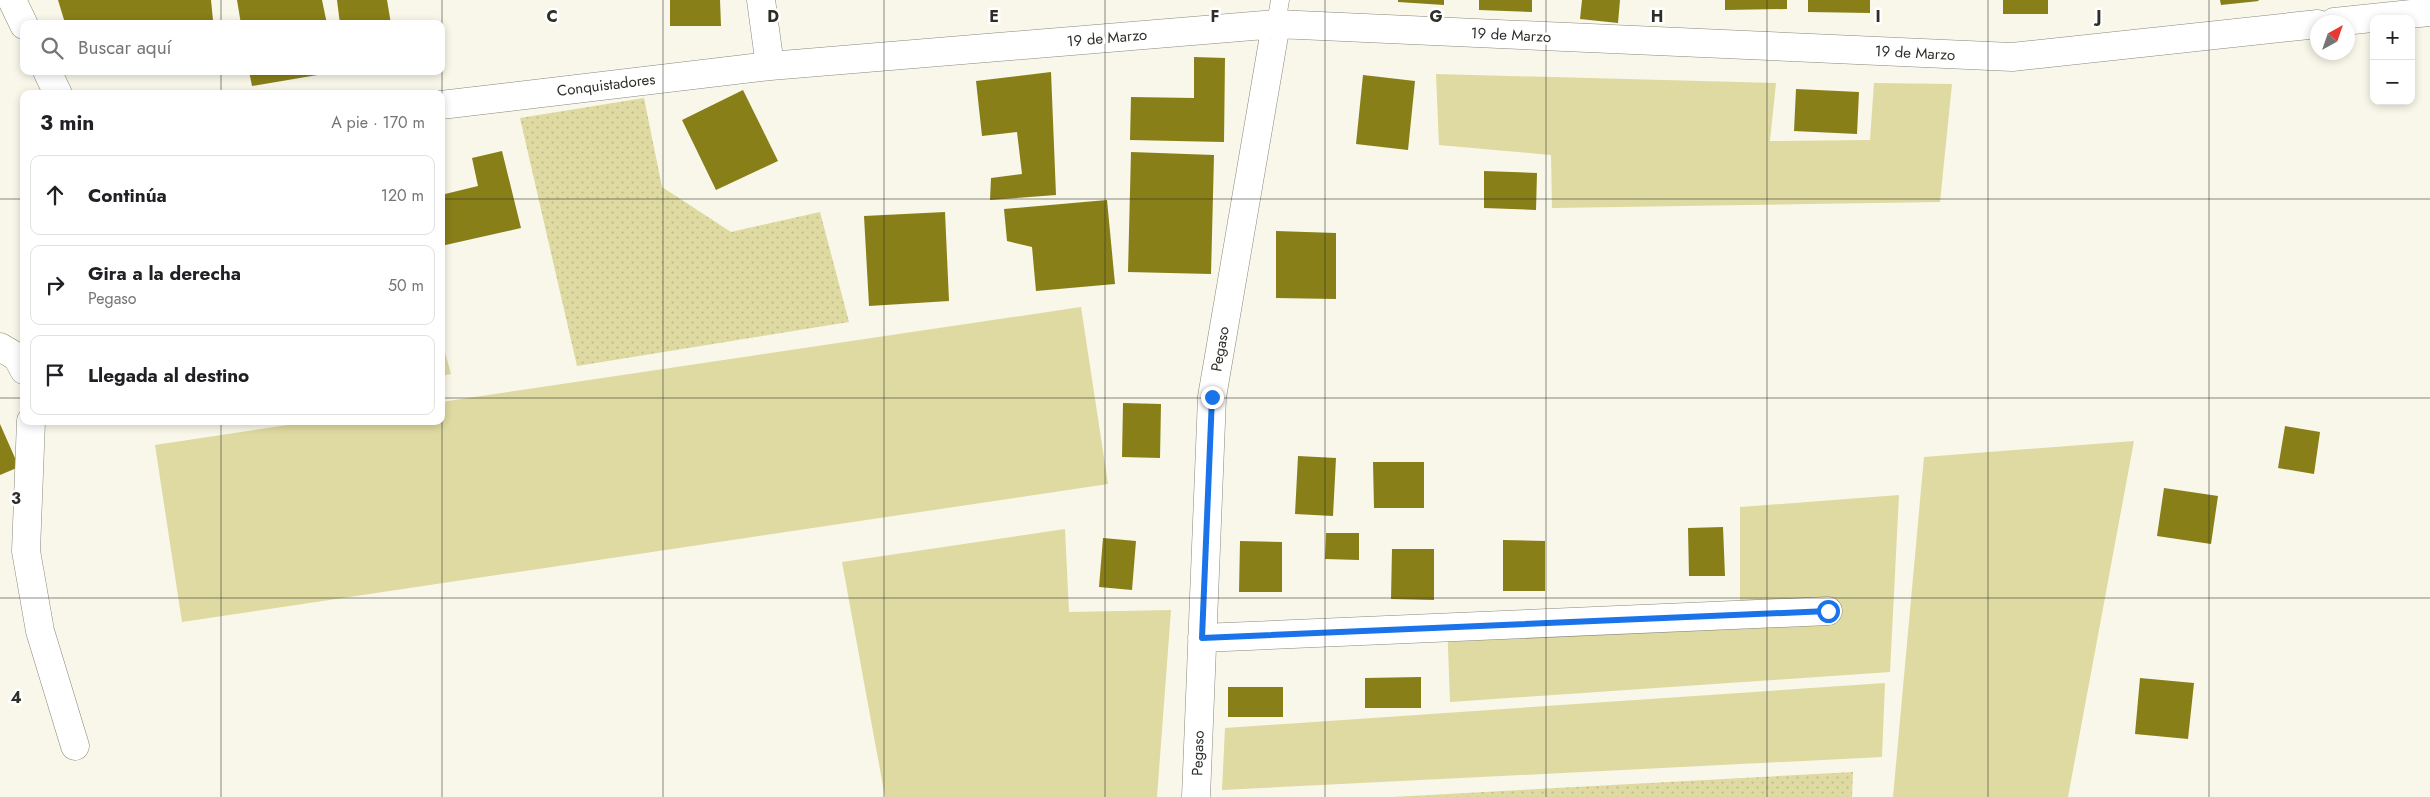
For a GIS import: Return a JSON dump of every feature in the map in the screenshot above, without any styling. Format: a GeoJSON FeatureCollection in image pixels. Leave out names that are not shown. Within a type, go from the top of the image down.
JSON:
{"type":"FeatureCollection","features":[{"type":"Feature","properties":{"kind":"street"},"geometry":{"type":"LineString","coordinates":[[12,0],[22,20]]}},
{"type":"Feature","properties":{"kind":"street"},"geometry":{"type":"LineString","coordinates":[[761,0],[770,66]]}},
{"type":"Feature","properties":{"kind":"street","name":"19 de Marzo"},"geometry":{"type":"LineString","coordinates":[[770,66],[1278,12],[2012,57],[2310,25]]}},
{"type":"Feature","properties":{"kind":"street","name":"Pegaso"},"geometry":{"type":"LineString","coordinates":[[1196,797],[1212,397],[1278,12]]}},
{"type":"Feature","properties":{"kind":"street"},"geometry":{"type":"LineString","coordinates":[[2355,20],[2430,12]]}},
{"type":"Feature","properties":{"kind":"street","name":"Conquistadores"},"geometry":{"type":"LineString","coordinates":[[445,105],[770,66]]}},
{"type":"Feature","properties":{"kind":"street"},"geometry":{"type":"LineString","coordinates":[[48,75],[56,90]]}},
{"type":"Feature","properties":{"kind":"street"},"geometry":{"type":"LineString","coordinates":[[0,347],[17,357],[20,363]]}},
{"type":"Feature","properties":{"kind":"street"},"geometry":{"type":"LineString","coordinates":[[31,425],[26,551],[40,631],[75,746]]}},
{"type":"Feature","properties":{"kind":"street"},"geometry":{"type":"LineString","coordinates":[[1202,638],[1828,611]]}},
{"type":"Feature","properties":{"kind":"shaded area"},"geometry":{"type":"Polygon","coordinates":[[[1436,74],[1776,83],[1770,141],[1870,140],[1874,83],[1952,84],[1940,202],[1552,208],[1551,155],[1439,145],[1436,74]]]}},
{"type":"Feature","properties":{"kind":"shaded area"},"geometry":{"type":"Polygon","coordinates":[[[644,98],[662,187],[731,232],[820,212],[849,322],[577,366],[520,118],[644,98]]]}},
{"type":"Feature","properties":{"kind":"shaded area"},"geometry":{"type":"Polygon","coordinates":[[[1081,307],[1108,484],[182,622],[155,445],[288,425],[445,425],[445,401],[1081,307]]]}},
{"type":"Feature","properties":{"kind":"shaded area"},"geometry":{"type":"Polygon","coordinates":[[[445,352],[451,374],[445,375],[445,352]]]}},
{"type":"Feature","properties":{"kind":"shaded area"},"geometry":{"type":"Polygon","coordinates":[[[2134,441],[2068,797],[1893,797],[1924,457],[2134,441]]]}},
{"type":"Feature","properties":{"kind":"shaded area"},"geometry":{"type":"Polygon","coordinates":[[[1899,495],[1890,672],[1450,702],[1447,620],[1740,601],[1740,507],[1899,495]]]}},
{"type":"Feature","properties":{"kind":"shaded area"},"geometry":{"type":"Polygon","coordinates":[[[1065,529],[1069,612],[1171,610],[1157,797],[885,797],[842,562],[1065,529]]]}},
{"type":"Feature","properties":{"kind":"shaded area"},"geometry":{"type":"Polygon","coordinates":[[[1885,683],[1882,757],[1222,790],[1225,728],[1885,683]]]}},
{"type":"Feature","properties":{"kind":"shaded area"},"geometry":{"type":"Polygon","coordinates":[[[1853,772],[1852,797],[1392,797],[1853,772]]]}},
{"type":"Feature","properties":{"kind":"building"},"geometry":{"type":"Polygon","coordinates":[[[58,0],[211,0],[213,20],[64,20],[58,0]]]}},
{"type":"Feature","properties":{"kind":"building"},"geometry":{"type":"Polygon","coordinates":[[[237,0],[322,0],[326,20],[240,20],[237,0]]]}},
{"type":"Feature","properties":{"kind":"building"},"geometry":{"type":"Polygon","coordinates":[[[337,0],[387,0],[390,20],[340,20],[337,0]]]}},
{"type":"Feature","properties":{"kind":"building"},"geometry":{"type":"Polygon","coordinates":[[[670,0],[720,0],[721,26],[670,26],[670,0]]]}},
{"type":"Feature","properties":{"kind":"building"},"geometry":{"type":"Polygon","coordinates":[[[1398,0],[1444,0],[1444,5],[1398,2],[1398,0]]]}},
{"type":"Feature","properties":{"kind":"building"},"geometry":{"type":"Polygon","coordinates":[[[1479,0],[1532,0],[1532,12],[1479,10],[1479,0]]]}},
{"type":"Feature","properties":{"kind":"building"},"geometry":{"type":"Polygon","coordinates":[[[1582,0],[1620,0],[1618,23],[1580,19],[1582,0]]]}},
{"type":"Feature","properties":{"kind":"building"},"geometry":{"type":"Polygon","coordinates":[[[1725,0],[1787,0],[1787,9],[1725,10],[1725,0]]]}},
{"type":"Feature","properties":{"kind":"building"},"geometry":{"type":"Polygon","coordinates":[[[1808,0],[1870,0],[1870,13],[1808,12],[1808,0]]]}},
{"type":"Feature","properties":{"kind":"building"},"geometry":{"type":"Polygon","coordinates":[[[2003,0],[2048,0],[2048,14],[2003,14],[2003,0]]]}},
{"type":"Feature","properties":{"kind":"building"},"geometry":{"type":"Polygon","coordinates":[[[2220,0],[2258,0],[2259,1],[2221,5],[2220,0]]]}},
{"type":"Feature","properties":{"kind":"building"},"geometry":{"type":"Polygon","coordinates":[[[1194,57],[1225,58],[1224,142],[1130,140],[1131,97],[1194,98],[1194,57]]]}},
{"type":"Feature","properties":{"kind":"building"},"geometry":{"type":"Polygon","coordinates":[[[1051,72],[1056,195],[990,200],[991,178],[1022,174],[1017,132],[982,136],[976,81],[1051,72]]]}},
{"type":"Feature","properties":{"kind":"building"},"geometry":{"type":"Polygon","coordinates":[[[250,75],[317,75],[252,86],[250,75]]]}},
{"type":"Feature","properties":{"kind":"building"},"geometry":{"type":"Polygon","coordinates":[[[1363,75],[1415,81],[1408,150],[1356,144],[1363,75]]]}},
{"type":"Feature","properties":{"kind":"building"},"geometry":{"type":"Polygon","coordinates":[[[1796,89],[1859,92],[1857,134],[1794,131],[1796,89]]]}},
{"type":"Feature","properties":{"kind":"building"},"geometry":{"type":"Polygon","coordinates":[[[743,90],[778,161],[716,190],[682,120],[743,90]]]}},
{"type":"Feature","properties":{"kind":"building"},"geometry":{"type":"Polygon","coordinates":[[[502,151],[521,228],[445,245],[445,194],[478,186],[472,158],[502,151]]]}},
{"type":"Feature","properties":{"kind":"building"},"geometry":{"type":"Polygon","coordinates":[[[1131,152],[1214,155],[1211,274],[1128,272],[1131,152]]]}},
{"type":"Feature","properties":{"kind":"building"},"geometry":{"type":"Polygon","coordinates":[[[1484,171],[1537,173],[1536,210],[1484,208],[1484,171]]]}},
{"type":"Feature","properties":{"kind":"building"},"geometry":{"type":"Polygon","coordinates":[[[1107,200],[1115,284],[1036,291],[1032,247],[1007,241],[1004,209],[1107,200]]]}},
{"type":"Feature","properties":{"kind":"building"},"geometry":{"type":"Polygon","coordinates":[[[945,212],[949,301],[869,306],[864,216],[945,212]]]}},
{"type":"Feature","properties":{"kind":"building"},"geometry":{"type":"Polygon","coordinates":[[[1276,231],[1336,233],[1336,299],[1276,298],[1276,231]]]}},
{"type":"Feature","properties":{"kind":"building"},"geometry":{"type":"Polygon","coordinates":[[[1123,403],[1161,404],[1160,458],[1122,457],[1123,403]]]}},
{"type":"Feature","properties":{"kind":"building"},"geometry":{"type":"Polygon","coordinates":[[[0,424],[19,467],[0,475],[0,424]]]}},
{"type":"Feature","properties":{"kind":"building"},"geometry":{"type":"Polygon","coordinates":[[[2285,426],[2320,432],[2314,474],[2278,468],[2285,426]]]}},
{"type":"Feature","properties":{"kind":"building"},"geometry":{"type":"Polygon","coordinates":[[[1298,456],[1336,458],[1333,516],[1295,514],[1298,456]]]}},
{"type":"Feature","properties":{"kind":"building"},"geometry":{"type":"Polygon","coordinates":[[[1373,462],[1424,462],[1424,508],[1374,508],[1373,462]]]}},
{"type":"Feature","properties":{"kind":"building"},"geometry":{"type":"Polygon","coordinates":[[[2164,488],[2218,496],[2211,544],[2157,536],[2164,488]]]}},
{"type":"Feature","properties":{"kind":"building"},"geometry":{"type":"Polygon","coordinates":[[[1723,527],[1725,576],[1689,576],[1688,528],[1723,527]]]}},
{"type":"Feature","properties":{"kind":"building"},"geometry":{"type":"Polygon","coordinates":[[[1326,533],[1359,533],[1359,560],[1325,559],[1326,533]]]}},
{"type":"Feature","properties":{"kind":"building"},"geometry":{"type":"Polygon","coordinates":[[[1103,538],[1136,541],[1132,590],[1099,587],[1103,538]]]}},
{"type":"Feature","properties":{"kind":"building"},"geometry":{"type":"Polygon","coordinates":[[[1503,540],[1545,541],[1545,591],[1503,591],[1503,540]]]}},
{"type":"Feature","properties":{"kind":"building"},"geometry":{"type":"Polygon","coordinates":[[[1240,541],[1282,542],[1282,592],[1239,592],[1240,541]]]}},
{"type":"Feature","properties":{"kind":"building"},"geometry":{"type":"Polygon","coordinates":[[[1392,549],[1434,549],[1434,600],[1391,599],[1392,549]]]}},
{"type":"Feature","properties":{"kind":"building"},"geometry":{"type":"Polygon","coordinates":[[[1421,677],[1421,708],[1365,708],[1365,678],[1421,677]]]}},
{"type":"Feature","properties":{"kind":"building"},"geometry":{"type":"Polygon","coordinates":[[[2140,678],[2194,683],[2188,739],[2135,734],[2140,678]]]}},
{"type":"Feature","properties":{"kind":"building"},"geometry":{"type":"Polygon","coordinates":[[[1228,687],[1283,687],[1283,717],[1228,717],[1228,687]]]}},
{"type":"Feature","properties":{"kind":"route"},"geometry":{"type":"LineString","coordinates":[[1212,397],[1202,638],[1828,611]]}}]}
